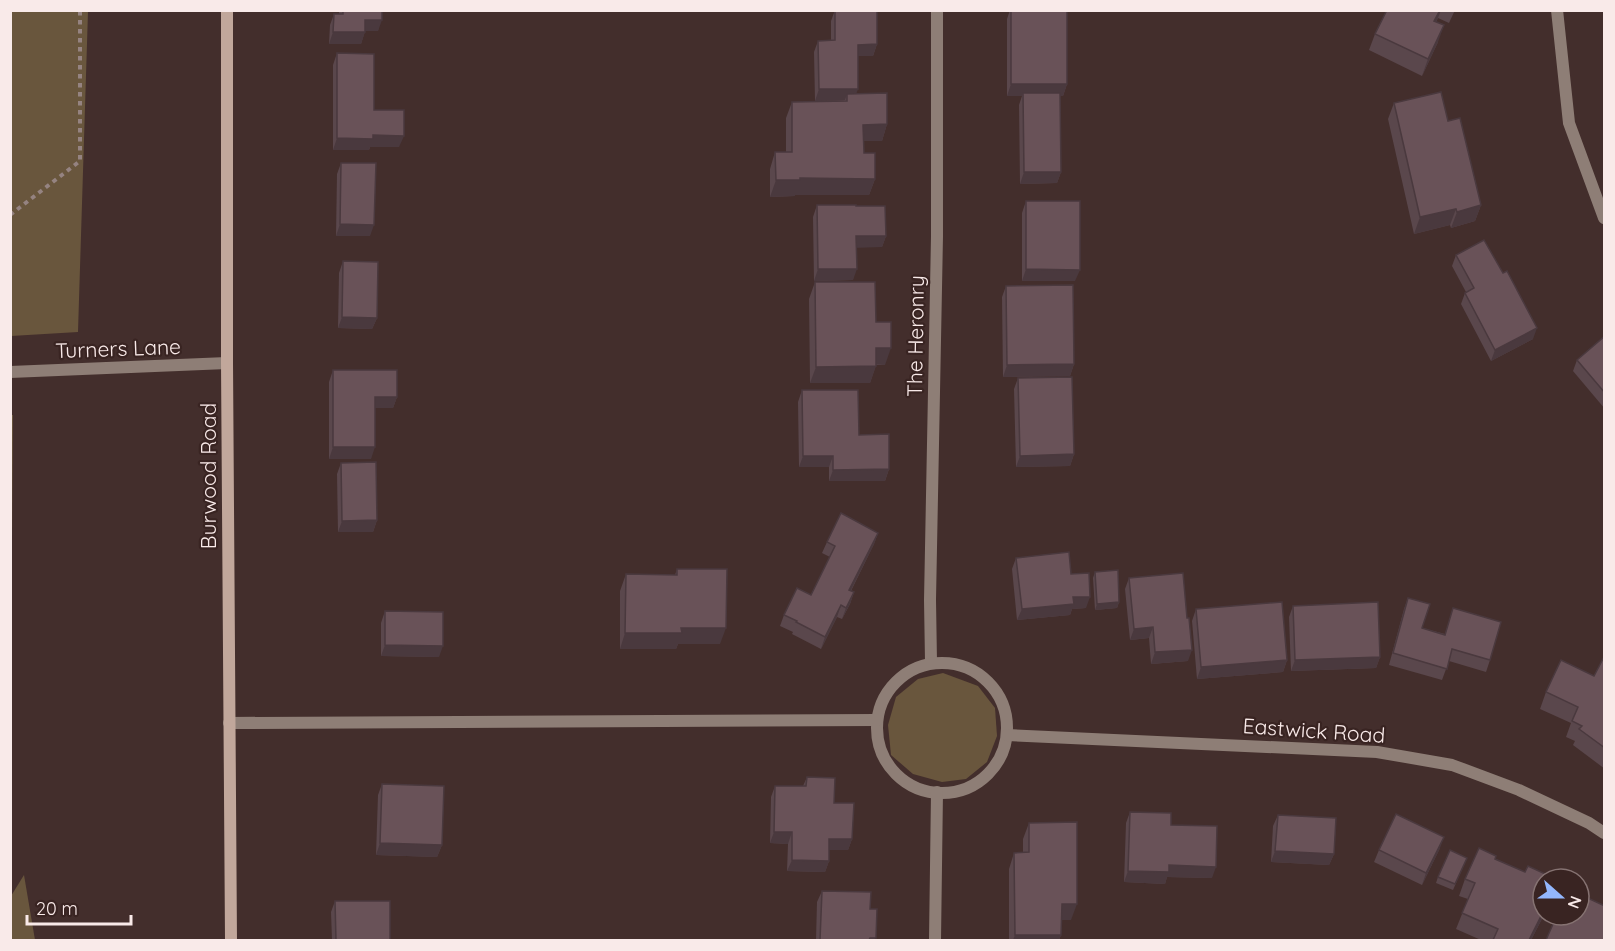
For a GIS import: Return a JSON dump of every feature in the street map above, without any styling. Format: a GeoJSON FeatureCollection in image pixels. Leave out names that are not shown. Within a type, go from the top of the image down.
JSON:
{"type":"FeatureCollection","features":[{"type":"Feature","properties":{"kind":"street","name":"Burwood Road"},"geometry":{"type":"LineString","coordinates":[[227,10],[231,940]]}},
{"type":"Feature","properties":{"kind":"street","name":"The Heronry"},"geometry":{"type":"LineString","coordinates":[[931,662],[938,10]]}},
{"type":"Feature","properties":{"kind":"street"},"geometry":{"type":"LineString","coordinates":[[1557,10],[1569,123],[1605,218]]}},
{"type":"Feature","properties":{"kind":"street","name":"Turners Lane"},"geometry":{"type":"LineString","coordinates":[[10,372],[227,363]]}},
{"type":"Feature","properties":{"kind":"street"},"geometry":{"type":"LineString","coordinates":[[931,662],[960,664],[982,676],[992,685],[1005,707],[1008,723],[1005,744],[990,772],[972,786],[960,791],[929,793],[910,786],[894,773],[884,760],[876,731],[878,720],[880,705],[891,685],[904,674],[931,662]]}},
{"type":"Feature","properties":{"kind":"street"},"geometry":{"type":"LineString","coordinates":[[229,723],[878,720]]}},
{"type":"Feature","properties":{"kind":"street","name":"Eastwick Road"},"geometry":{"type":"LineString","coordinates":[[1006,735],[1377,752],[1452,765],[1519,790],[1605,833]]}},
{"type":"Feature","properties":{"kind":"street"},"geometry":{"type":"LineString","coordinates":[[935,940],[938,792]]}},
{"type":"Feature","properties":{"kind":"path"},"geometry":{"type":"LineString","coordinates":[[10,215],[80,161],[80,10]]}},
{"type":"Feature","properties":{"kind":"shaded area"},"geometry":{"type":"Polygon","coordinates":[[[11,10],[88,11],[78,332],[11,336],[11,10]]]}},
{"type":"Feature","properties":{"kind":"shaded area"},"geometry":{"type":"Polygon","coordinates":[[[10,415],[13,415],[11,663],[10,663],[10,415]]]}},
{"type":"Feature","properties":{"kind":"shaded area"},"geometry":{"type":"Polygon","coordinates":[[[943,673],[978,686],[995,708],[997,736],[987,762],[966,779],[942,782],[913,774],[891,755],[888,725],[896,697],[918,679],[943,673]]]}},
{"type":"Feature","properties":{"kind":"shaded area"},"geometry":{"type":"Polygon","coordinates":[[[24,875],[35,940],[11,940],[11,896],[24,875]]]}},
{"type":"Feature","properties":{"kind":"building"},"geometry":{"type":"Polygon","coordinates":[[[343,10],[382,10],[382,20],[365,20],[365,32],[333,32],[334,14],[343,14],[343,10]]]}},
{"type":"Feature","properties":{"kind":"building"},"geometry":{"type":"Polygon","coordinates":[[[835,10],[877,10],[877,44],[858,45],[858,89],[819,89],[818,41],[835,40],[835,10]]]}},
{"type":"Feature","properties":{"kind":"building"},"geometry":{"type":"Polygon","coordinates":[[[1011,10],[1067,10],[1067,84],[1011,84],[1011,10]]]}},
{"type":"Feature","properties":{"kind":"building"},"geometry":{"type":"Polygon","coordinates":[[[1387,10],[1440,10],[1434,21],[1444,25],[1428,59],[1375,34],[1387,10]]]}},
{"type":"Feature","properties":{"kind":"building"},"geometry":{"type":"Polygon","coordinates":[[[337,53],[374,54],[374,110],[404,110],[404,136],[373,135],[373,139],[337,138],[337,53]]]}},
{"type":"Feature","properties":{"kind":"building"},"geometry":{"type":"Polygon","coordinates":[[[1441,92],[1448,121],[1460,118],[1481,205],[1457,212],[1456,209],[1420,217],[1394,103],[1441,92]]]}},
{"type":"Feature","properties":{"kind":"building"},"geometry":{"type":"Polygon","coordinates":[[[887,93],[887,124],[863,125],[864,153],[875,153],[875,179],[776,180],[775,152],[792,152],[792,102],[847,101],[847,94],[887,93]]]}},
{"type":"Feature","properties":{"kind":"building"},"geometry":{"type":"Polygon","coordinates":[[[1023,93],[1060,93],[1061,172],[1024,172],[1023,93]]]}},
{"type":"Feature","properties":{"kind":"building"},"geometry":{"type":"Polygon","coordinates":[[[341,163],[376,163],[374,225],[340,224],[341,163]]]}},
{"type":"Feature","properties":{"kind":"building"},"geometry":{"type":"Polygon","coordinates":[[[1026,201],[1080,201],[1080,270],[1026,269],[1026,201]]]}},
{"type":"Feature","properties":{"kind":"building"},"geometry":{"type":"Polygon","coordinates":[[[817,205],[885,206],[886,236],[856,236],[857,269],[818,269],[817,205]]]}},
{"type":"Feature","properties":{"kind":"building"},"geometry":{"type":"Polygon","coordinates":[[[1484,240],[1503,273],[1507,271],[1537,328],[1495,350],[1465,293],[1474,288],[1456,255],[1484,240]]]}},
{"type":"Feature","properties":{"kind":"building"},"geometry":{"type":"Polygon","coordinates":[[[343,261],[378,262],[377,318],[342,317],[343,261]]]}},
{"type":"Feature","properties":{"kind":"building"},"geometry":{"type":"Polygon","coordinates":[[[815,282],[875,282],[876,322],[891,322],[891,348],[876,348],[876,366],[816,367],[815,282]]]}},
{"type":"Feature","properties":{"kind":"building"},"geometry":{"type":"Polygon","coordinates":[[[1073,285],[1074,364],[1007,365],[1006,286],[1073,285]]]}},
{"type":"Feature","properties":{"kind":"building"},"geometry":{"type":"Polygon","coordinates":[[[1605,336],[1605,393],[1577,360],[1605,336]]]}},
{"type":"Feature","properties":{"kind":"building"},"geometry":{"type":"Polygon","coordinates":[[[333,370],[397,370],[397,397],[375,397],[375,447],[333,447],[333,370]]]}},
{"type":"Feature","properties":{"kind":"building"},"geometry":{"type":"Polygon","coordinates":[[[1072,377],[1074,454],[1020,456],[1018,378],[1072,377]]]}},
{"type":"Feature","properties":{"kind":"building"},"geometry":{"type":"Polygon","coordinates":[[[802,390],[858,390],[859,435],[889,434],[889,469],[833,470],[833,456],[803,456],[802,390]]]}},
{"type":"Feature","properties":{"kind":"building"},"geometry":{"type":"Polygon","coordinates":[[[376,462],[377,520],[342,521],[341,463],[376,462]]]}},
{"type":"Feature","properties":{"kind":"building"},"geometry":{"type":"Polygon","coordinates":[[[841,513],[878,533],[849,590],[854,592],[846,608],[841,605],[825,637],[784,615],[797,588],[811,595],[835,546],[827,542],[841,513]]]}},
{"type":"Feature","properties":{"kind":"building"},"geometry":{"type":"Polygon","coordinates":[[[1069,552],[1071,574],[1089,573],[1090,597],[1073,597],[1074,604],[1022,609],[1016,558],[1069,552]]]}},
{"type":"Feature","properties":{"kind":"building"},"geometry":{"type":"Polygon","coordinates":[[[677,569],[727,569],[726,628],[681,628],[682,633],[625,633],[626,574],[677,575],[677,569]]]}},
{"type":"Feature","properties":{"kind":"building"},"geometry":{"type":"Polygon","coordinates":[[[1118,570],[1119,602],[1097,604],[1095,572],[1118,570]]]}},
{"type":"Feature","properties":{"kind":"building"},"geometry":{"type":"Polygon","coordinates":[[[1183,573],[1192,650],[1155,652],[1153,627],[1134,629],[1129,578],[1183,573]]]}},
{"type":"Feature","properties":{"kind":"building"},"geometry":{"type":"Polygon","coordinates":[[[1408,598],[1430,604],[1422,628],[1445,635],[1453,608],[1501,622],[1490,660],[1452,649],[1447,669],[1393,653],[1408,598]]]}},
{"type":"Feature","properties":{"kind":"building"},"geometry":{"type":"Polygon","coordinates":[[[1282,602],[1287,660],[1201,667],[1196,609],[1282,602]]]}},
{"type":"Feature","properties":{"kind":"building"},"geometry":{"type":"Polygon","coordinates":[[[1378,602],[1380,657],[1295,660],[1293,606],[1378,602]]]}},
{"type":"Feature","properties":{"kind":"building"},"geometry":{"type":"Polygon","coordinates":[[[385,611],[443,612],[443,646],[385,645],[385,611]]]}},
{"type":"Feature","properties":{"kind":"building"},"geometry":{"type":"Polygon","coordinates":[[[1605,655],[1605,748],[1579,729],[1582,726],[1572,721],[1578,707],[1546,692],[1561,660],[1594,676],[1605,655]]]}},
{"type":"Feature","properties":{"kind":"building"},"geometry":{"type":"Polygon","coordinates":[[[807,777],[835,778],[834,803],[854,803],[852,839],[829,839],[829,861],[792,860],[792,832],[774,832],[775,786],[806,786],[807,777]]]}},
{"type":"Feature","properties":{"kind":"building"},"geometry":{"type":"Polygon","coordinates":[[[382,784],[444,786],[442,845],[380,843],[382,784]]]}},
{"type":"Feature","properties":{"kind":"building"},"geometry":{"type":"Polygon","coordinates":[[[1130,812],[1171,813],[1171,825],[1217,826],[1216,867],[1169,865],[1169,872],[1128,871],[1130,812]]]}},
{"type":"Feature","properties":{"kind":"building"},"geometry":{"type":"Polygon","coordinates":[[[1396,814],[1444,837],[1426,873],[1379,850],[1396,814]]]}},
{"type":"Feature","properties":{"kind":"building"},"geometry":{"type":"Polygon","coordinates":[[[1278,815],[1336,818],[1334,854],[1275,851],[1278,815]]]}},
{"type":"Feature","properties":{"kind":"building"},"geometry":{"type":"Polygon","coordinates":[[[1077,822],[1077,904],[1062,904],[1061,935],[1015,935],[1014,853],[1029,852],[1029,823],[1077,822]]]}},
{"type":"Feature","properties":{"kind":"building"},"geometry":{"type":"Polygon","coordinates":[[[1479,848],[1496,856],[1495,859],[1525,872],[1528,866],[1531,867],[1531,927],[1536,927],[1529,940],[1493,940],[1498,929],[1462,913],[1475,883],[1465,879],[1479,848]]]}},
{"type":"Feature","properties":{"kind":"building"},"geometry":{"type":"Polygon","coordinates":[[[1450,850],[1467,858],[1455,884],[1438,877],[1450,850]]]}},
{"type":"Feature","properties":{"kind":"building"},"geometry":{"type":"Polygon","coordinates":[[[822,891],[871,892],[870,909],[877,909],[876,938],[820,940],[822,891]]]}},
{"type":"Feature","properties":{"kind":"building"},"geometry":{"type":"Polygon","coordinates":[[[1591,900],[1605,906],[1605,940],[1546,940],[1552,927],[1591,927],[1591,900]]]}},
{"type":"Feature","properties":{"kind":"building"},"geometry":{"type":"Polygon","coordinates":[[[335,901],[390,901],[390,940],[336,940],[335,901]]]}}]}
